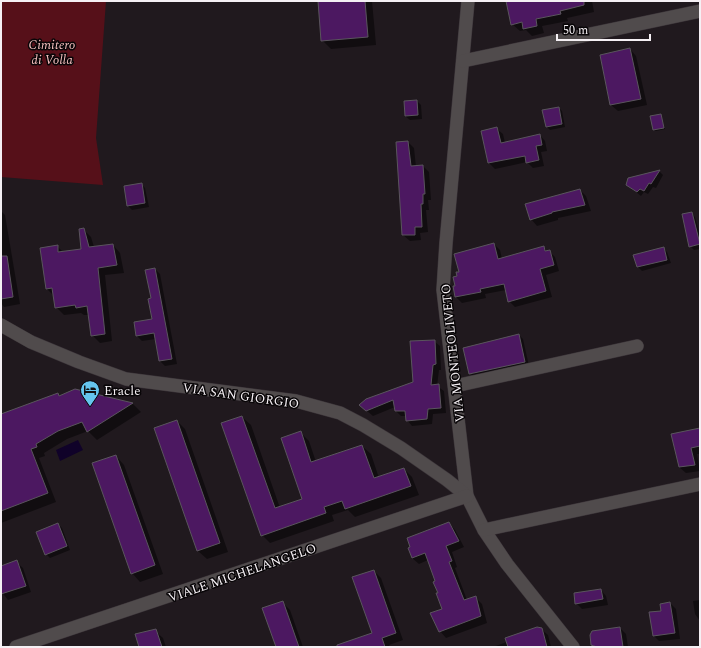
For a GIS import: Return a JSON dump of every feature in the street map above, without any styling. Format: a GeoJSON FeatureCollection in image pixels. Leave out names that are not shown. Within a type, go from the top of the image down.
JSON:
{"type":"FeatureCollection","features":[{"type":"Feature","properties":{"kind":"street","name":"VIA MONTEOLIVETO"},"geometry":{"type":"LineString","coordinates":[[468,1],[443,290],[467,496],[484,530],[507,564],[573,647]]}},
{"type":"Feature","properties":{"kind":"street"},"geometry":{"type":"LineString","coordinates":[[463,61],[700,11]]}},
{"type":"Feature","properties":{"kind":"street","name":"VIA SAN GIORGIO"},"geometry":{"type":"LineString","coordinates":[[1,325],[31,342],[79,362],[126,379],[296,401],[340,413],[363,424],[401,448],[467,496]]}},
{"type":"Feature","properties":{"kind":"street"},"geometry":{"type":"LineString","coordinates":[[455,386],[637,346]]}},
{"type":"Feature","properties":{"kind":"street"},"geometry":{"type":"LineString","coordinates":[[484,530],[700,484]]}},
{"type":"Feature","properties":{"kind":"street","name":"VIALE MICHELANGELO"},"geometry":{"type":"LineString","coordinates":[[16,647],[467,496]]}},
{"type":"Feature","properties":{"kind":"green space","name":"Cimitero di Volla"},"geometry":{"type":"Polygon","coordinates":[[[1,1],[106,1],[96,138],[103,185],[1,177],[1,1]]]}},
{"type":"Feature","properties":{"kind":"shaded area"},"geometry":{"type":"Polygon","coordinates":[[[78,440],[83,450],[60,461],[56,450],[78,440]]]}},
{"type":"Feature","properties":{"kind":"building"},"geometry":{"type":"Polygon","coordinates":[[[318,1],[365,1],[368,37],[321,41],[318,1]]]}},
{"type":"Feature","properties":{"kind":"building"},"geometry":{"type":"Polygon","coordinates":[[[506,1],[584,1],[584,5],[560,11],[561,14],[536,19],[537,26],[523,29],[522,22],[511,25],[506,1]]]}},
{"type":"Feature","properties":{"kind":"building"},"geometry":{"type":"Polygon","coordinates":[[[630,48],[641,99],[610,105],[600,55],[630,48]]]}},
{"type":"Feature","properties":{"kind":"building"},"geometry":{"type":"Polygon","coordinates":[[[417,100],[418,115],[405,116],[404,101],[417,100]]]}},
{"type":"Feature","properties":{"kind":"building"},"geometry":{"type":"Polygon","coordinates":[[[559,107],[562,124],[546,127],[542,110],[559,107]]]}},
{"type":"Feature","properties":{"kind":"building"},"geometry":{"type":"Polygon","coordinates":[[[661,114],[664,128],[653,130],[650,116],[661,114]]]}},
{"type":"Feature","properties":{"kind":"building"},"geometry":{"type":"Polygon","coordinates":[[[497,127],[501,143],[540,134],[542,145],[536,146],[539,160],[526,163],[525,156],[488,163],[481,131],[497,127]]]}},
{"type":"Feature","properties":{"kind":"building"},"geometry":{"type":"Polygon","coordinates":[[[408,141],[411,166],[423,165],[425,194],[423,194],[423,204],[421,204],[422,227],[415,227],[415,235],[402,235],[396,142],[408,141]]]}},
{"type":"Feature","properties":{"kind":"building"},"geometry":{"type":"Polygon","coordinates":[[[660,170],[651,184],[649,183],[644,191],[640,189],[637,192],[626,185],[628,178],[660,170]]]}},
{"type":"Feature","properties":{"kind":"building"},"geometry":{"type":"Polygon","coordinates":[[[142,183],[145,203],[127,206],[124,186],[142,183]]]}},
{"type":"Feature","properties":{"kind":"building"},"geometry":{"type":"Polygon","coordinates":[[[580,189],[585,205],[552,212],[530,220],[525,204],[580,189]]]}},
{"type":"Feature","properties":{"kind":"building"},"geometry":{"type":"Polygon","coordinates":[[[692,212],[700,244],[689,247],[682,214],[692,212]]]}},
{"type":"Feature","properties":{"kind":"building"},"geometry":{"type":"Polygon","coordinates":[[[84,228],[89,247],[113,244],[117,265],[98,268],[105,334],[91,336],[87,306],[76,308],[75,305],[55,308],[52,288],[46,289],[40,248],[58,245],[58,252],[81,249],[79,229],[84,228]]]}},
{"type":"Feature","properties":{"kind":"building"},"geometry":{"type":"Polygon","coordinates":[[[494,243],[498,259],[544,246],[545,251],[550,250],[554,265],[540,269],[546,291],[508,302],[504,284],[480,289],[481,292],[455,297],[453,277],[457,276],[456,272],[459,272],[454,254],[494,243]]]}},
{"type":"Feature","properties":{"kind":"building"},"geometry":{"type":"Polygon","coordinates":[[[664,247],[667,260],[637,267],[633,255],[664,247]]]}},
{"type":"Feature","properties":{"kind":"building"},"geometry":{"type":"Polygon","coordinates":[[[1,256],[7,256],[13,297],[1,299],[1,256]]]}},
{"type":"Feature","properties":{"kind":"building"},"geometry":{"type":"Polygon","coordinates":[[[155,268],[172,359],[159,361],[154,333],[136,336],[134,322],[152,319],[148,299],[151,298],[145,270],[155,268]]]}},
{"type":"Feature","properties":{"kind":"building"},"geometry":{"type":"Polygon","coordinates":[[[519,334],[525,362],[469,374],[463,348],[519,334]]]}},
{"type":"Feature","properties":{"kind":"building"},"geometry":{"type":"Polygon","coordinates":[[[435,340],[436,364],[433,365],[431,385],[439,384],[441,408],[428,409],[427,419],[406,421],[405,411],[395,411],[393,400],[366,411],[359,405],[366,399],[413,382],[410,341],[435,340]]]}},
{"type":"Feature","properties":{"kind":"building"},"geometry":{"type":"Polygon","coordinates":[[[75,389],[133,403],[87,432],[82,422],[58,431],[36,444],[37,447],[31,449],[48,493],[1,511],[1,414],[58,393],[59,396],[75,389]]]}},
{"type":"Feature","properties":{"kind":"building"},"geometry":{"type":"Polygon","coordinates":[[[242,416],[275,508],[302,499],[281,438],[301,431],[311,462],[362,445],[374,478],[404,468],[411,486],[345,509],[342,501],[324,507],[326,513],[261,536],[221,423],[242,416]]]}},
{"type":"Feature","properties":{"kind":"building"},"geometry":{"type":"Polygon","coordinates":[[[177,420],[220,543],[197,551],[154,428],[177,420]]]}},
{"type":"Feature","properties":{"kind":"building"},"geometry":{"type":"Polygon","coordinates":[[[700,428],[700,446],[691,448],[695,465],[679,467],[671,434],[700,428]]]}},
{"type":"Feature","properties":{"kind":"building"},"geometry":{"type":"Polygon","coordinates":[[[116,455],[155,565],[131,574],[92,463],[116,455]]]}},
{"type":"Feature","properties":{"kind":"building"},"geometry":{"type":"Polygon","coordinates":[[[449,522],[459,541],[446,546],[452,561],[449,562],[464,600],[476,596],[481,616],[439,632],[430,613],[442,609],[436,593],[438,593],[433,582],[435,581],[425,553],[412,558],[408,548],[410,547],[407,538],[449,522]]]}},
{"type":"Feature","properties":{"kind":"building"},"geometry":{"type":"Polygon","coordinates":[[[58,523],[67,546],[45,555],[36,532],[58,523]]]}},
{"type":"Feature","properties":{"kind":"building"},"geometry":{"type":"Polygon","coordinates":[[[17,560],[26,586],[1,594],[1,566],[17,560]]]}},
{"type":"Feature","properties":{"kind":"building"},"geometry":{"type":"Polygon","coordinates":[[[374,570],[396,633],[382,638],[385,647],[337,647],[337,645],[372,633],[352,577],[374,570]]]}},
{"type":"Feature","properties":{"kind":"building"},"geometry":{"type":"Polygon","coordinates":[[[601,589],[603,599],[575,604],[574,593],[601,589]]]}},
{"type":"Feature","properties":{"kind":"building"},"geometry":{"type":"Polygon","coordinates":[[[283,601],[299,647],[276,647],[262,608],[283,601]]]}},
{"type":"Feature","properties":{"kind":"building"},"geometry":{"type":"Polygon","coordinates":[[[670,602],[675,633],[653,636],[649,612],[661,611],[660,604],[670,602]]]}},
{"type":"Feature","properties":{"kind":"building"},"geometry":{"type":"Polygon","coordinates":[[[537,627],[542,628],[547,647],[508,647],[505,638],[537,627]]]}},
{"type":"Feature","properties":{"kind":"building"},"geometry":{"type":"Polygon","coordinates":[[[620,627],[623,647],[597,647],[591,645],[590,635],[592,631],[620,627]]]}},
{"type":"Feature","properties":{"kind":"building"},"geometry":{"type":"Polygon","coordinates":[[[156,629],[162,647],[139,647],[135,634],[156,629]]]}},
{"type":"Feature","properties":{"kind":"place","name":"Eracle"},"geometry":{"type":"Point","coordinates":[90,407]}}]}
